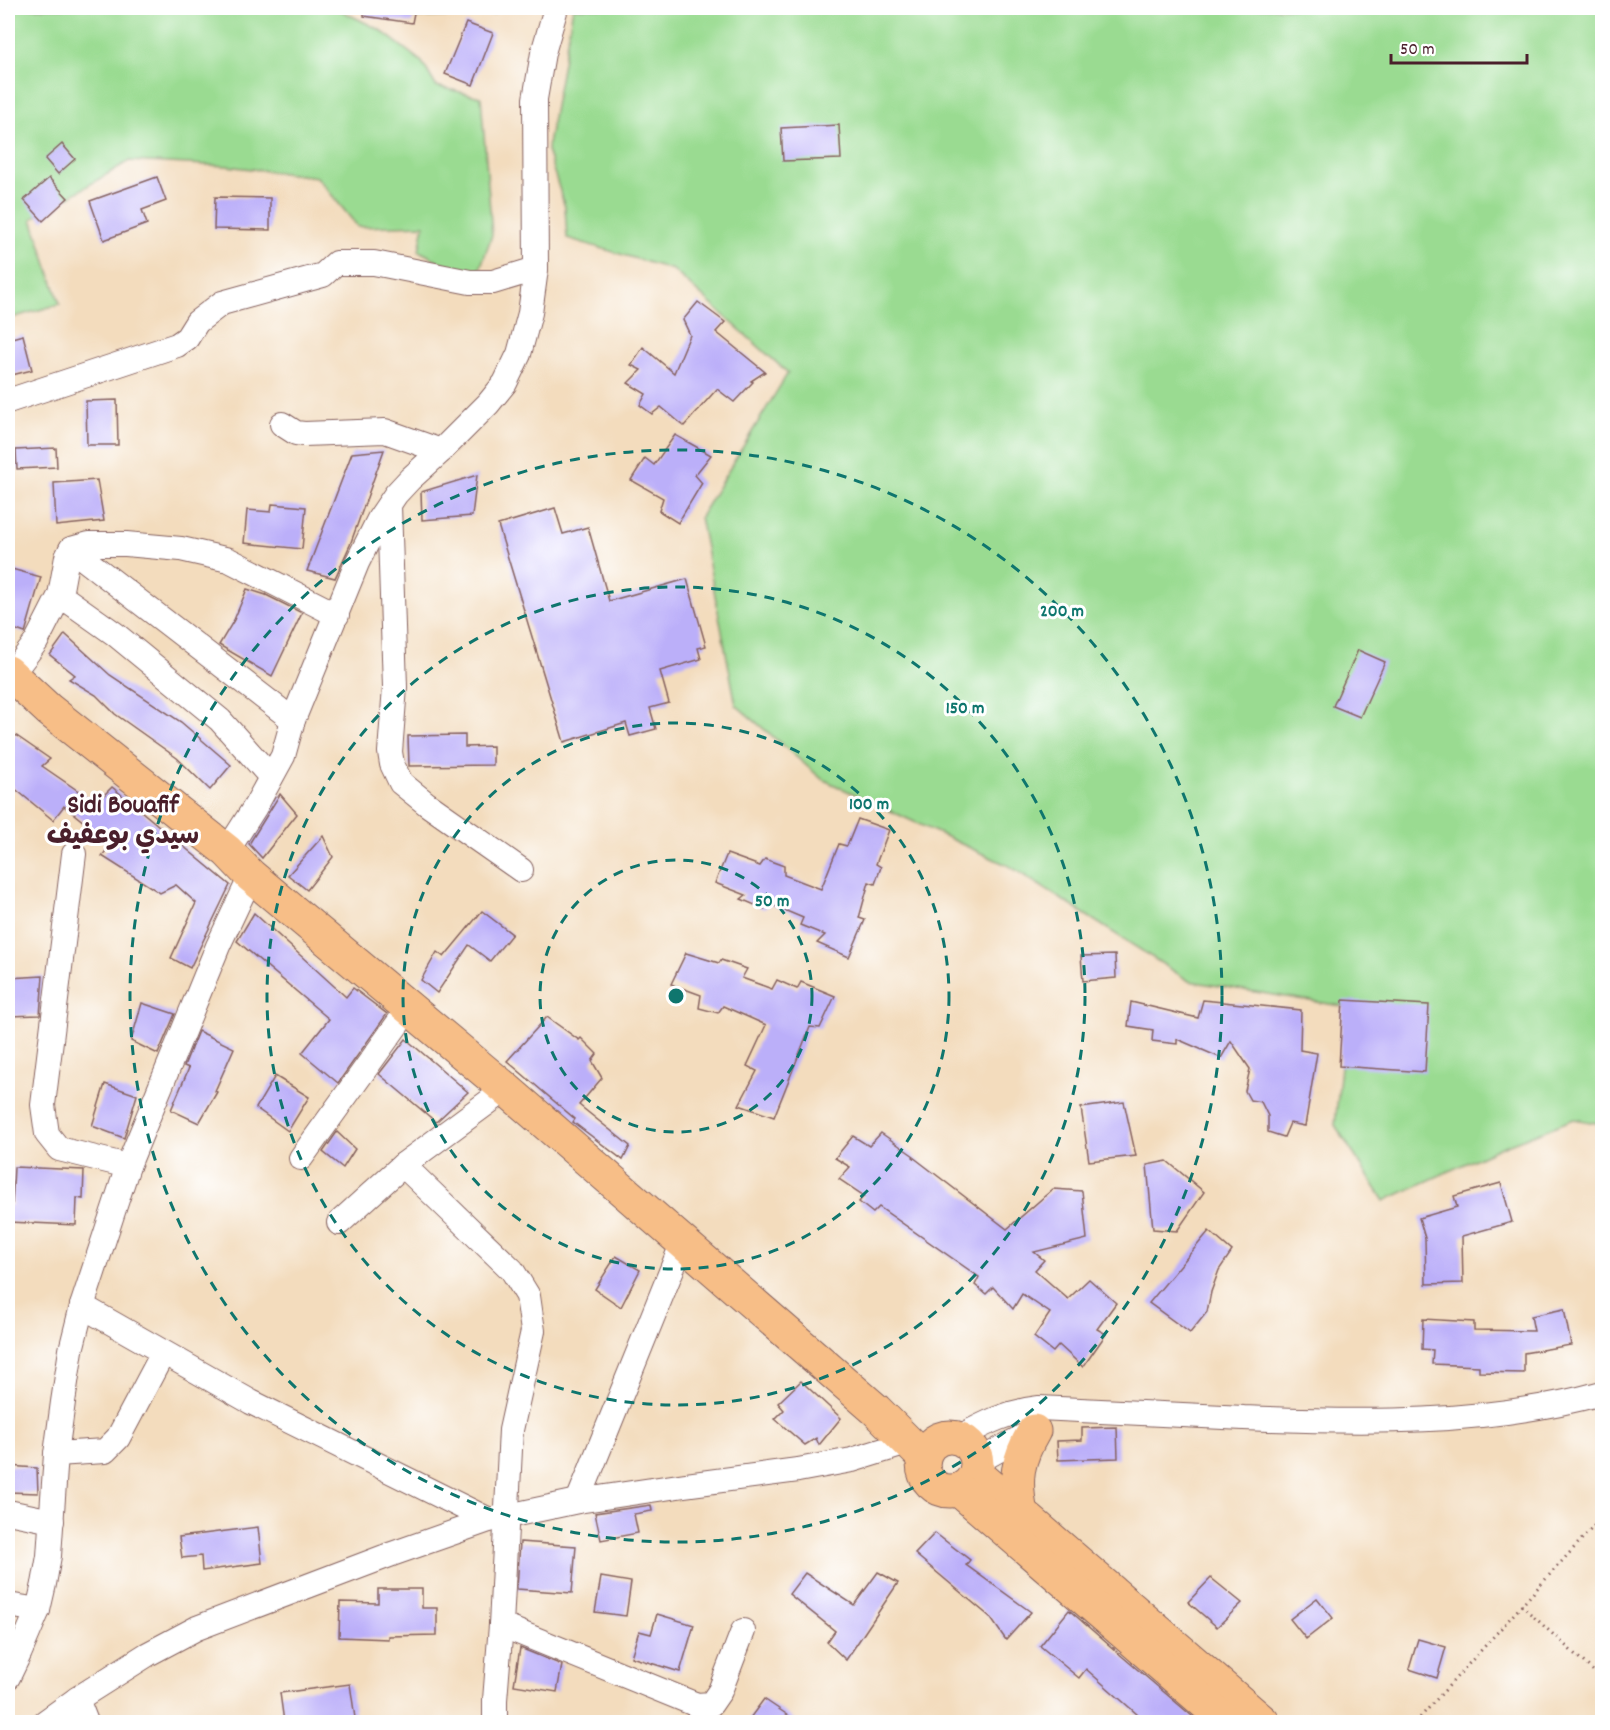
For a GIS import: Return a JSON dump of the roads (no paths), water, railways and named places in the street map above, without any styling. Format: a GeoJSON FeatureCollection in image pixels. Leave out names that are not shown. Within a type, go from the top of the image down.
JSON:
{"type":"FeatureCollection","features":[{"type":"Feature","properties":{"kind":"highway"},"geometry":{"type":"LineString","coordinates":[[9,674],[49,710],[227,851],[251,876],[506,1089],[876,1410],[948,1458],[1020,1513],[1263,1722]]}},
{"type":"Feature","properties":{"kind":"highway"},"geometry":{"type":"LineString","coordinates":[[1020,1513],[1016,1492],[1017,1470],[1023,1449],[1034,1431]]}},
{"type":"Feature","properties":{"kind":"highway"},"geometry":{"type":"LineString","coordinates":[[948,1458],[1227,1722]]}},
{"type":"Feature","properties":{"kind":"street"},"geometry":{"type":"LineString","coordinates":[[227,851],[283,756],[293,720],[379,519],[410,479],[488,404],[505,383],[519,354],[530,313],[536,269],[535,99],[543,53],[556,8]]}},
{"type":"Feature","properties":{"kind":"street"},"geometry":{"type":"LineString","coordinates":[[8,401],[177,345],[187,338],[197,322],[222,303],[323,275],[336,263],[374,263],[470,282],[493,282],[536,269]]}},
{"type":"Feature","properties":{"kind":"street"},"geometry":{"type":"LineString","coordinates":[[282,424],[296,433],[304,434],[385,431],[441,451]]}},
{"type":"Feature","properties":{"kind":"street"},"geometry":{"type":"LineString","coordinates":[[388,505],[395,687],[390,752],[392,764],[401,783],[521,870]]}},
{"type":"Feature","properties":{"kind":"street"},"geometry":{"type":"LineString","coordinates":[[71,549],[89,544],[126,544],[181,549],[229,560],[337,615]]}},
{"type":"Feature","properties":{"kind":"street"},"geometry":{"type":"LineString","coordinates":[[9,674],[36,642],[60,595],[65,564],[71,549]]}},
{"type":"Feature","properties":{"kind":"street"},"geometry":{"type":"LineString","coordinates":[[71,549],[293,720]]}},
{"type":"Feature","properties":{"kind":"street"},"geometry":{"type":"LineString","coordinates":[[60,595],[115,634],[220,720],[272,777]]}},
{"type":"Feature","properties":{"kind":"street"},"geometry":{"type":"LineString","coordinates":[[74,854],[43,1105],[47,1134],[59,1149],[128,1166]]}},
{"type":"Feature","properties":{"kind":"street"},"geometry":{"type":"LineString","coordinates":[[8,1677],[38,1610],[49,1556],[56,1454],[71,1350],[82,1306],[128,1166],[218,946],[251,876]]}},
{"type":"Feature","properties":{"kind":"street"},"geometry":{"type":"LineString","coordinates":[[301,1158],[409,1008]]}},
{"type":"Feature","properties":{"kind":"street"},"geometry":{"type":"LineString","coordinates":[[339,1223],[403,1165],[506,1089]]}},
{"type":"Feature","properties":{"kind":"street"},"geometry":{"type":"LineString","coordinates":[[403,1165],[512,1270],[528,1296],[533,1331],[511,1430],[498,1518],[501,1625],[495,1722]]}},
{"type":"Feature","properties":{"kind":"street"},"geometry":{"type":"LineString","coordinates":[[578,1501],[682,1242]]}},
{"type":"Feature","properties":{"kind":"street"},"geometry":{"type":"LineString","coordinates":[[82,1306],[251,1402],[498,1518]]}},
{"type":"Feature","properties":{"kind":"street"},"geometry":{"type":"LineString","coordinates":[[56,1454],[105,1451],[118,1438],[163,1353]]}},
{"type":"Feature","properties":{"kind":"street"},"geometry":{"type":"LineString","coordinates":[[948,1458],[996,1418],[1017,1410],[1069,1409],[1334,1422],[1440,1419],[1530,1409],[1602,1393]]}},
{"type":"Feature","properties":{"kind":"street"},"geometry":{"type":"LineString","coordinates":[[45,1722],[148,1654],[197,1628],[392,1554],[498,1518],[578,1501],[798,1470],[852,1460],[948,1458],[1034,1431],[1069,1409]]}},
{"type":"Feature","properties":{"kind":"street"},"geometry":{"type":"LineString","coordinates":[[8,1512],[52,1521]]}},
{"type":"Feature","properties":{"kind":"street"},"geometry":{"type":"LineString","coordinates":[[8,1605],[38,1610]]}},
{"type":"Feature","properties":{"kind":"street"},"geometry":{"type":"LineString","coordinates":[[501,1625],[698,1705],[711,1704],[720,1691],[743,1631]]}},
{"type":"Feature","properties":{"kind":"street"},"geometry":{"type":"LineString","coordinates":[[77,1699],[86,1722]]}},
{"type":"Feature","properties":{"kind":"district","name":"Sidi Bouafif سيدي بوعفيف"},"geometry":{"type":"Point","coordinates":[123,818]}}]}
